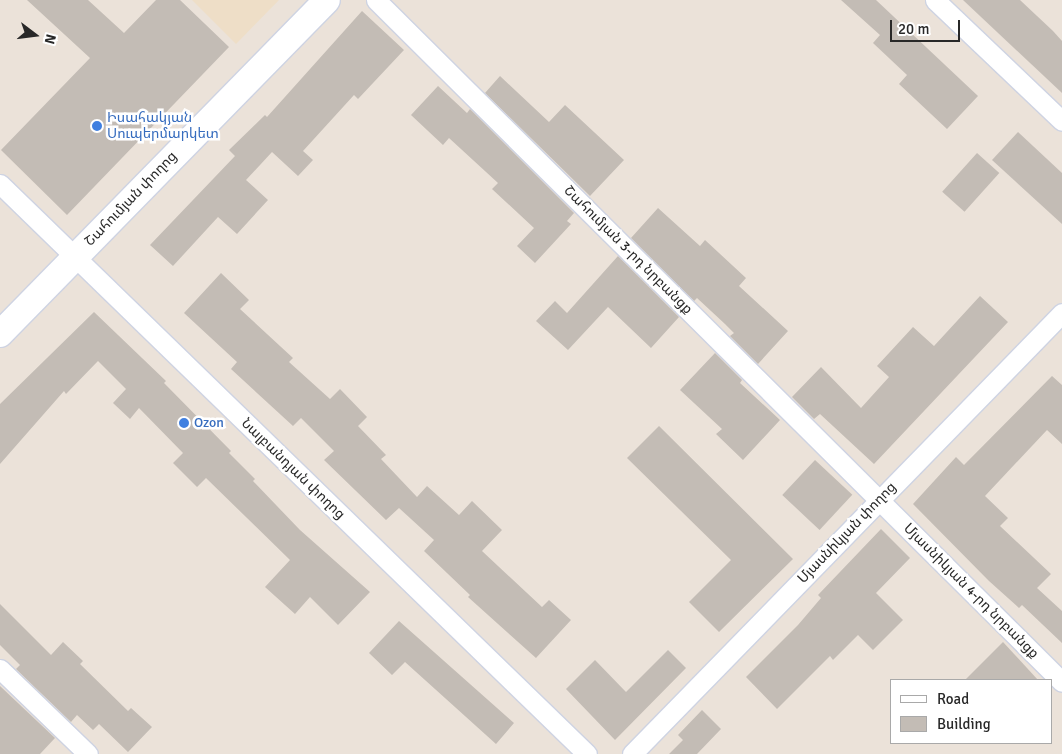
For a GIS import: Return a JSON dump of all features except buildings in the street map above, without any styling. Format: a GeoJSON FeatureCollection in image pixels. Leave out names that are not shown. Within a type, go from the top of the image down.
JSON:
{"type":"FeatureCollection","features":[{"type":"Feature","properties":{"kind":"street","name":"Շահումյան փողոց"},"geometry":{"type":"LineString","coordinates":[[0,334],[326,0]]}},
{"type":"Feature","properties":{"kind":"street","name":"Շահումյան 3-րդ նրբանցք"},"geometry":{"type":"LineString","coordinates":[[376,0],[880,500]]}},
{"type":"Feature","properties":{"kind":"street"},"geometry":{"type":"LineString","coordinates":[[935,0],[1062,121]]}},
{"type":"Feature","properties":{"kind":"street","name":"Նալբանդյան փողոց"},"geometry":{"type":"LineString","coordinates":[[0,184],[586,754]]}},
{"type":"Feature","properties":{"kind":"street","name":"Մյասնիկյան փողոց"},"geometry":{"type":"LineString","coordinates":[[632,754],[1062,313]]}},
{"type":"Feature","properties":{"kind":"street","name":"Մյասնիկյան 4-րդ նրբանցք"},"geometry":{"type":"LineString","coordinates":[[880,500],[1062,682]]}},
{"type":"Feature","properties":{"kind":"street"},"geometry":{"type":"LineString","coordinates":[[0,669],[88,754]]}},
{"type":"Feature","properties":{"kind":"shaded area"},"geometry":{"type":"Polygon","coordinates":[[[192,0],[279,0],[236,44],[192,0]]]}},
{"type":"Feature","properties":{"kind":"place","name":"Իսահակյան Սուպերմարկետ"},"geometry":{"type":"Point","coordinates":[97,126]}},
{"type":"Feature","properties":{"kind":"place","name":"Ozon"},"geometry":{"type":"Point","coordinates":[184,423]}}]}
